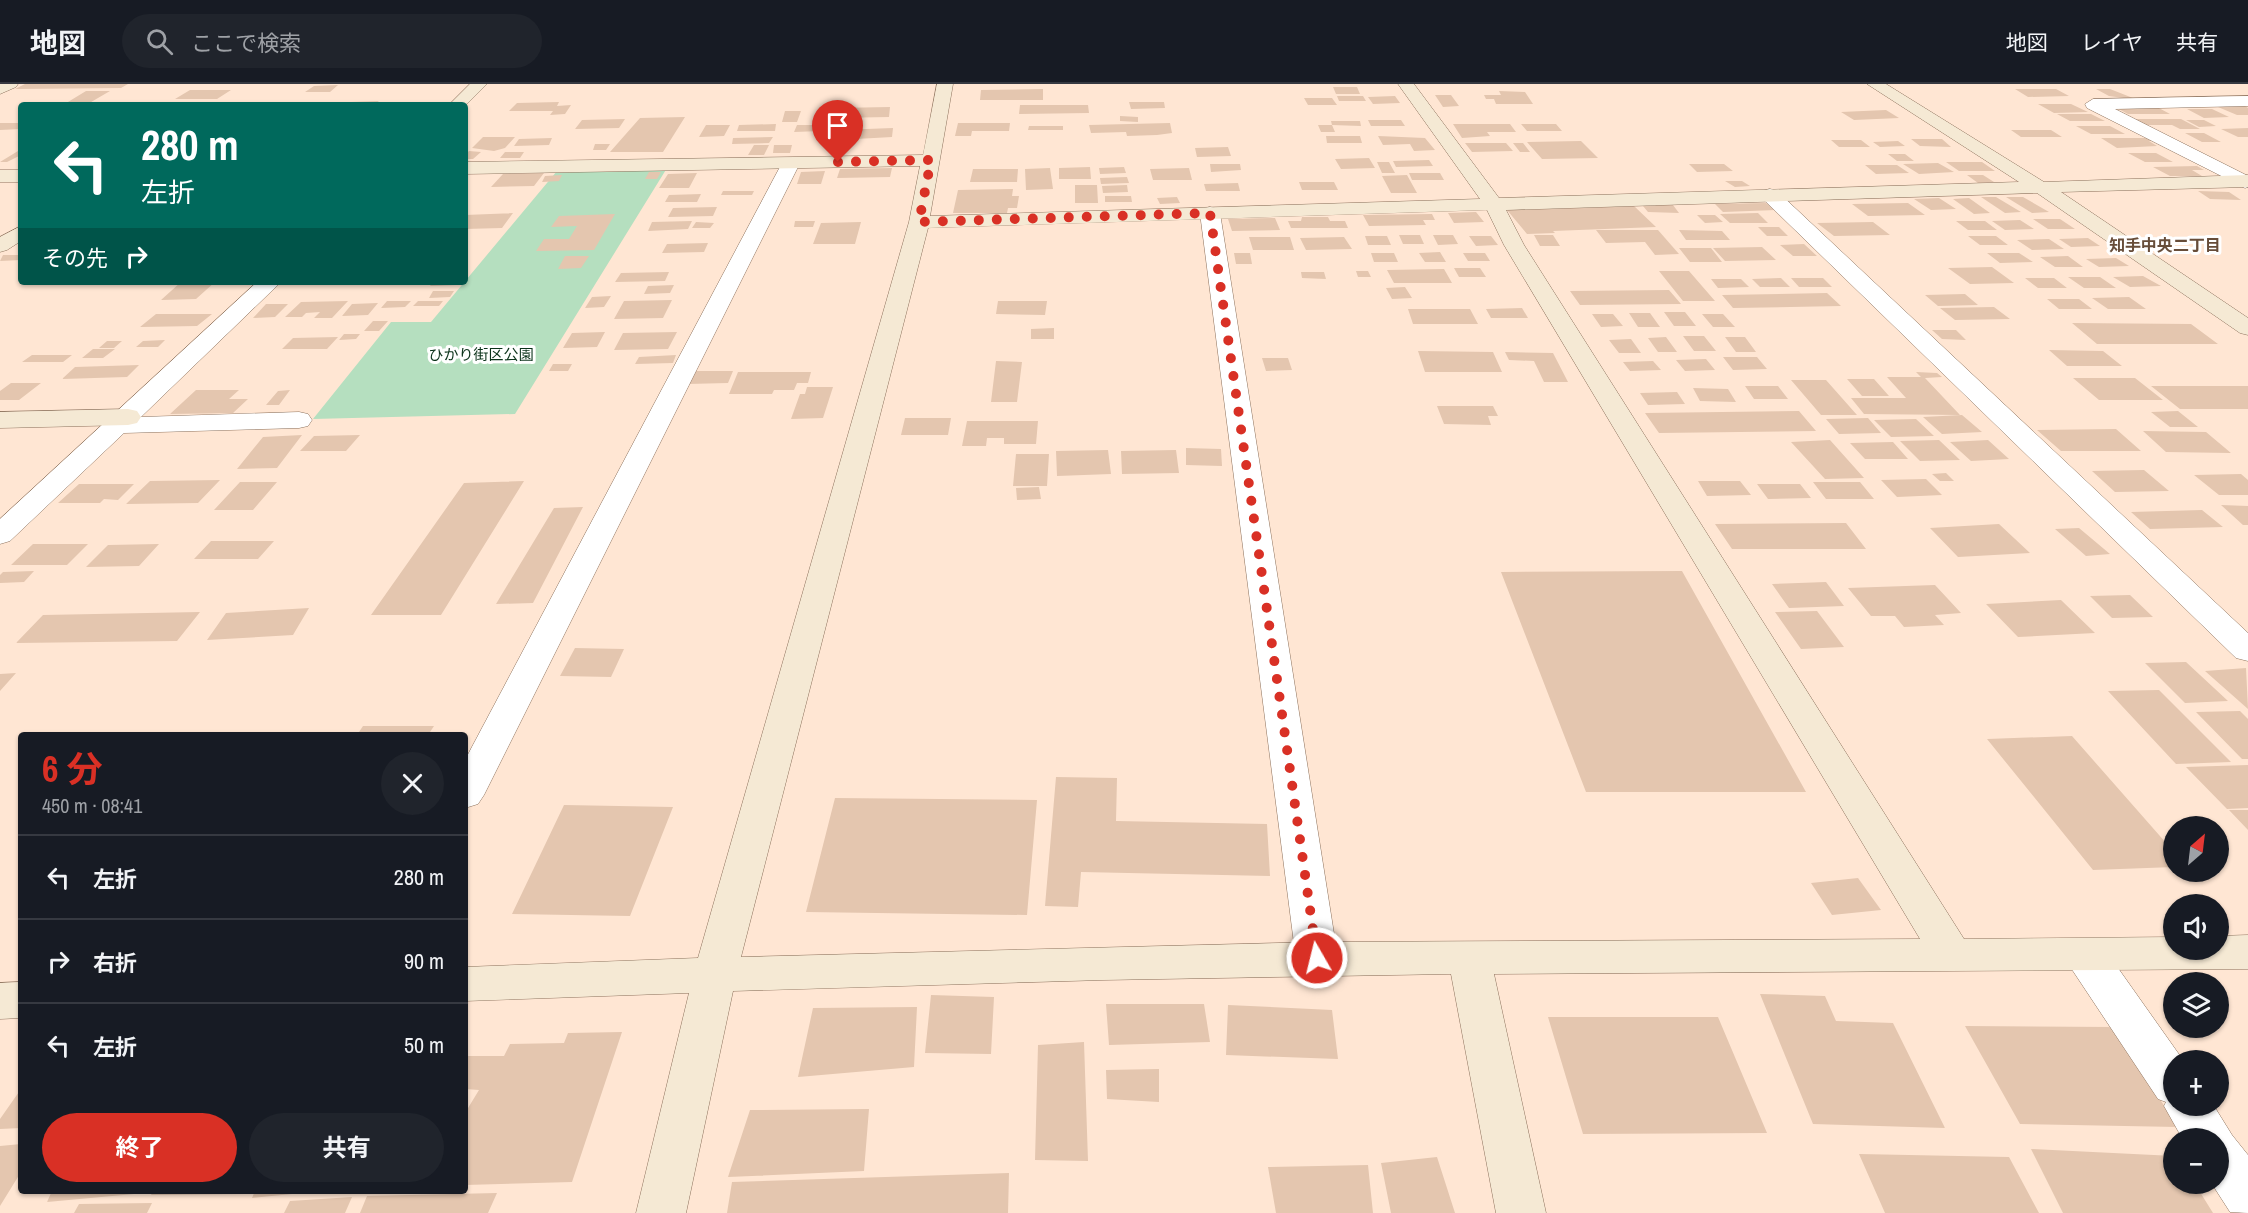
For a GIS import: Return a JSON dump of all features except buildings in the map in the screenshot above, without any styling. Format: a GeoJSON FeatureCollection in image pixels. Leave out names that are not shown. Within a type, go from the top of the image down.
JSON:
{"type":"FeatureCollection","features":[{"type":"Feature","properties":{"kind":"street"},"geometry":{"type":"LineString","coordinates":[[0,89],[10,84]]}},
{"type":"Feature","properties":{"kind":"street"},"geometry":{"type":"LineString","coordinates":[[460,102],[479,84]]}},
{"type":"Feature","properties":{"kind":"street"},"geometry":{"type":"LineString","coordinates":[[661,1213],[715,975],[919,222],[945,84]]}},
{"type":"Feature","properties":{"kind":"street"},"geometry":{"type":"LineString","coordinates":[[1406,84],[1494,205],[1514,245],[1951,954]]}},
{"type":"Feature","properties":{"kind":"street"},"geometry":{"type":"LineString","coordinates":[[1875,84],[2043,189],[2248,328]]}},
{"type":"Feature","properties":{"kind":"street"},"geometry":{"type":"LineString","coordinates":[[2246,182],[2093,104],[2248,101]]}},
{"type":"Feature","properties":{"kind":"street"},"geometry":{"type":"LineString","coordinates":[[468,168],[931,160]]}},
{"type":"Feature","properties":{"kind":"street"},"geometry":{"type":"LineString","coordinates":[[468,789],[791,163]]}},
{"type":"Feature","properties":{"kind":"street"},"geometry":{"type":"LineString","coordinates":[[0,176],[18,176]]}},
{"type":"Feature","properties":{"kind":"street"},"geometry":{"type":"LineString","coordinates":[[919,222],[2246,182]]}},
{"type":"Feature","properties":{"kind":"street"},"geometry":{"type":"LineString","coordinates":[[1770,195],[2248,651]]}},
{"type":"Feature","properties":{"kind":"street"},"geometry":{"type":"LineString","coordinates":[[1210,213],[1317,958]]}},
{"type":"Feature","properties":{"kind":"street"},"geometry":{"type":"LineString","coordinates":[[0,246],[18,234]]}},
{"type":"Feature","properties":{"kind":"street"},"geometry":{"type":"LineString","coordinates":[[0,535],[267,285]]}},
{"type":"Feature","properties":{"kind":"street"},"geometry":{"type":"LineString","coordinates":[[0,420],[299,420]]}},
{"type":"Feature","properties":{"kind":"street"},"geometry":{"type":"LineString","coordinates":[[468,984],[1317,958],[1951,954],[2086,956],[2248,952]]}},
{"type":"Feature","properties":{"kind":"street"},"geometry":{"type":"LineString","coordinates":[[2086,956],[2163,1069]]}},
{"type":"Feature","properties":{"kind":"street"},"geometry":{"type":"LineString","coordinates":[[1469,958],[1521,1213]]}},
{"type":"Feature","properties":{"kind":"street"},"geometry":{"type":"LineString","coordinates":[[0,1001],[18,1000]]}},
{"type":"Feature","properties":{"kind":"street"},"geometry":{"type":"LineString","coordinates":[[2229,1168],[2248,1196]]}},
{"type":"Feature","properties":{"kind":"green space","name":"ひかり街区公園"},"geometry":{"type":"Polygon","coordinates":[[[667,168],[515,414],[313,419],[391,322],[431,322],[462,285],[468,285],[468,278],[557,171],[667,168]]]}},
{"type":"Feature","properties":{"kind":"district","name":"知手中央二丁目"},"geometry":{"type":"Point","coordinates":[2165,245]}},
{"type":"Feature","properties":{"kind":"route"},"geometry":{"type":"LineString","coordinates":[[838,162],[931,160],[919,222],[1210,213],[1317,958]]}}]}
